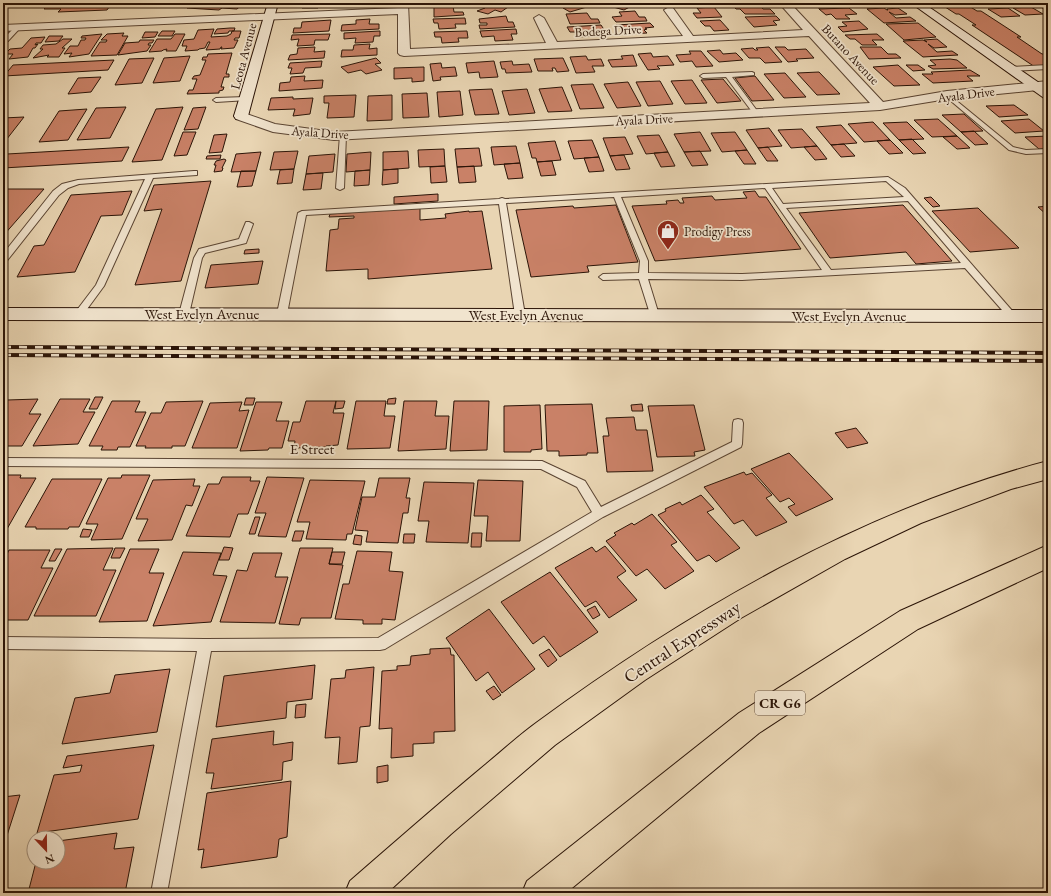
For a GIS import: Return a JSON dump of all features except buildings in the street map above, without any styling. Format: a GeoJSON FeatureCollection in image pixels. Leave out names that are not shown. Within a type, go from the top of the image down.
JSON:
{"type":"FeatureCollection","features":[{"type":"Feature","properties":{"kind":"highway","name":"Central Expressway"},"geometry":{"type":"LineString","coordinates":[[362,893],[440,823],[545,735],[635,670],[732,609],[836,551],[913,516],[1007,481],[1048,470]]}},
{"type":"Feature","properties":{"kind":"highway","name":"CR G6"},"geometry":{"type":"LineString","coordinates":[[539,893],[749,723],[909,620],[1048,556]]}},
{"type":"Feature","properties":{"kind":"street","name":"Leota Avenue"},"geometry":{"type":"LineString","coordinates":[[241,116],[273,3]]}},
{"type":"Feature","properties":{"kind":"street","name":"Butano Avenue"},"geometry":{"type":"LineString","coordinates":[[784,3],[880,106]]}},
{"type":"Feature","properties":{"kind":"street"},"geometry":{"type":"LineString","coordinates":[[916,3],[1010,69],[1042,86],[1048,95]]}},
{"type":"Feature","properties":{"kind":"street"},"geometry":{"type":"LineString","coordinates":[[3,28],[269,17],[403,7]]}},
{"type":"Feature","properties":{"kind":"street","name":"Bodega Drive"},"geometry":{"type":"LineString","coordinates":[[403,7],[404,53],[813,33]]}},
{"type":"Feature","properties":{"kind":"street"},"geometry":{"type":"LineString","coordinates":[[669,10],[690,40]]}},
{"type":"Feature","properties":{"kind":"street"},"geometry":{"type":"LineString","coordinates":[[539,18],[553,46]]}},
{"type":"Feature","properties":{"kind":"street","name":"Ayala Drive"},"geometry":{"type":"LineString","coordinates":[[241,116],[273,128],[334,136],[880,106],[947,95],[1042,86]]}},
{"type":"Feature","properties":{"kind":"street","name":"West Evelyn Avenue"},"geometry":{"type":"LineString","coordinates":[[3,314],[1048,316]]}},
{"type":"Feature","properties":{"kind":"lane"},"geometry":{"type":"LineString","coordinates":[[3,41],[6,40],[18,27]]}},
{"type":"Feature","properties":{"kind":"lane"},"geometry":{"type":"LineString","coordinates":[[1010,69],[1048,67]]}},
{"type":"Feature","properties":{"kind":"lane"},"geometry":{"type":"LineString","coordinates":[[703,76],[752,74]]}},
{"type":"Feature","properties":{"kind":"lane"},"geometry":{"type":"LineString","coordinates":[[728,75],[755,112]]}},
{"type":"Feature","properties":{"kind":"lane"},"geometry":{"type":"LineString","coordinates":[[947,95],[1011,149],[1026,152],[1048,151]]}},
{"type":"Feature","properties":{"kind":"lane"},"geometry":{"type":"LineString","coordinates":[[216,100],[246,99]]}},
{"type":"Feature","properties":{"kind":"lane"},"geometry":{"type":"LineString","coordinates":[[340,188],[342,135]]}},
{"type":"Feature","properties":{"kind":"lane"},"geometry":{"type":"LineString","coordinates":[[3,260],[56,192],[65,186],[78,182],[194,173]]}},
{"type":"Feature","properties":{"kind":"lane"},"geometry":{"type":"LineString","coordinates":[[79,314],[100,286],[150,176]]}},
{"type":"Feature","properties":{"kind":"lane"},"geometry":{"type":"LineString","coordinates":[[282,314],[302,213],[502,200],[888,179],[902,190],[1012,316]]}},
{"type":"Feature","properties":{"kind":"lane"},"geometry":{"type":"LineString","coordinates":[[766,185],[828,272]]}},
{"type":"Feature","properties":{"kind":"lane"},"geometry":{"type":"LineString","coordinates":[[616,194],[644,261],[643,276],[654,315]]}},
{"type":"Feature","properties":{"kind":"lane"},"geometry":{"type":"LineString","coordinates":[[781,206],[910,199]]}},
{"type":"Feature","properties":{"kind":"lane"},"geometry":{"type":"LineString","coordinates":[[502,200],[520,315]]}},
{"type":"Feature","properties":{"kind":"lane"},"geometry":{"type":"LineString","coordinates":[[184,314],[198,258],[202,251],[243,241],[249,224]]}},
{"type":"Feature","properties":{"kind":"lane"},"geometry":{"type":"LineString","coordinates":[[603,277],[742,277],[967,265]]}},
{"type":"Feature","properties":{"kind":"lane"},"geometry":{"type":"LineString","coordinates":[[3,643],[205,645],[380,644],[599,514],[737,444],[738,423]]}},
{"type":"Feature","properties":{"kind":"lane","name":"E Street"},"geometry":{"type":"LineString","coordinates":[[3,462],[542,465],[581,484],[599,514]]}},
{"type":"Feature","properties":{"kind":"lane"},"geometry":{"type":"LineString","coordinates":[[159,893],[205,645]]}},
{"type":"Feature","properties":{"kind":"railway"},"geometry":{"type":"LineString","coordinates":[[3,347],[1048,353]]}},
{"type":"Feature","properties":{"kind":"railway"},"geometry":{"type":"LineString","coordinates":[[3,355],[1048,361]]}},
{"type":"Feature","properties":{"kind":"place","name":"Prodigy Press"},"geometry":{"type":"Point","coordinates":[668,250]}}]}
